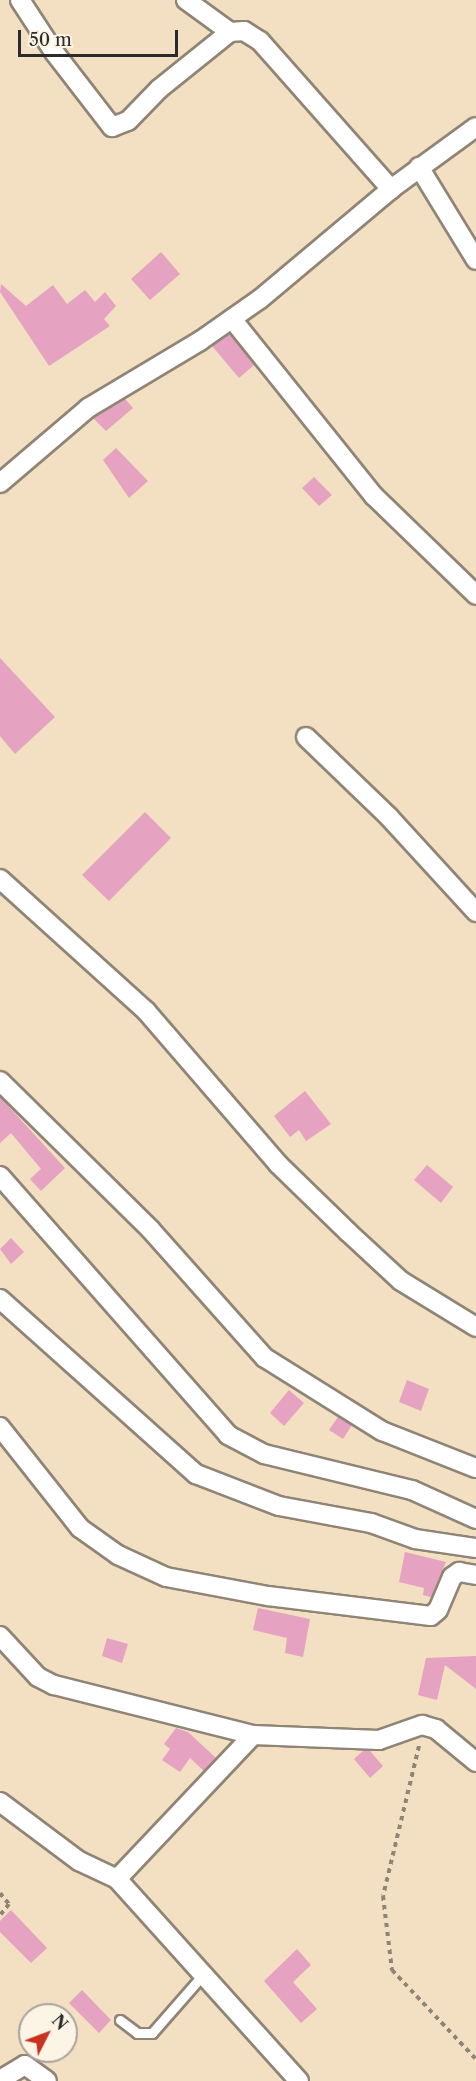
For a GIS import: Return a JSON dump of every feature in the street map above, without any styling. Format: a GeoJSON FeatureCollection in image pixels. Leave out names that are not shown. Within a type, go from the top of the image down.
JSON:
{"type":"FeatureCollection","features":[{"type":"Feature","properties":{"kind":"street"},"geometry":{"type":"LineString","coordinates":[[20,0],[54,52],[112,127],[128,122],[159,89],[230,33],[244,31],[260,41],[391,189]]}},
{"type":"Feature","properties":{"kind":"street"},"geometry":{"type":"LineString","coordinates":[[186,0],[230,33]]}},
{"type":"Feature","properties":{"kind":"street"},"geometry":{"type":"LineString","coordinates":[[0,483],[88,408],[232,319],[391,189],[476,127]]}},
{"type":"Feature","properties":{"kind":"street"},"geometry":{"type":"LineString","coordinates":[[419,167],[476,260]]}},
{"type":"Feature","properties":{"kind":"street"},"geometry":{"type":"LineString","coordinates":[[232,319],[374,496],[476,595]]}},
{"type":"Feature","properties":{"kind":"street"},"geometry":{"type":"LineString","coordinates":[[306,737],[389,817],[476,912]]}},
{"type":"Feature","properties":{"kind":"street"},"geometry":{"type":"LineString","coordinates":[[0,879],[146,1011],[278,1164],[348,1232],[401,1281],[476,1327]]}},
{"type":"Feature","properties":{"kind":"street"},"geometry":{"type":"LineString","coordinates":[[0,1082],[150,1229],[265,1358],[382,1431],[476,1468]]}},
{"type":"Feature","properties":{"kind":"street"},"geometry":{"type":"LineString","coordinates":[[0,1176],[228,1436],[264,1454],[412,1490],[476,1519]]}},
{"type":"Feature","properties":{"kind":"street"},"geometry":{"type":"LineString","coordinates":[[0,1299],[196,1474],[279,1506],[371,1523],[416,1539],[476,1548]]}},
{"type":"Feature","properties":{"kind":"street"},"geometry":{"type":"LineString","coordinates":[[0,1427],[80,1528],[118,1555],[166,1577],[257,1595],[431,1616],[438,1610],[452,1577],[459,1572],[476,1575]]}},
{"type":"Feature","properties":{"kind":"street"},"geometry":{"type":"LineString","coordinates":[[0,1636],[38,1677],[54,1684],[254,1736],[379,1740],[422,1725],[436,1729],[476,1762]]}},
{"type":"Feature","properties":{"kind":"street"},"geometry":{"type":"LineString","coordinates":[[117,1879],[254,1736]]}},
{"type":"Feature","properties":{"kind":"street"},"geometry":{"type":"LineString","coordinates":[[0,1802],[79,1861],[117,1879],[201,1977],[298,2081]]}},
{"type":"Feature","properties":{"kind":"street"},"geometry":{"type":"LineString","coordinates":[[0,2080],[25,2065],[47,2081]]}},
{"type":"Feature","properties":{"kind":"lane"},"geometry":{"type":"LineString","coordinates":[[120,2020],[137,2033],[152,2033],[201,1977]]}},
{"type":"Feature","properties":{"kind":"path"},"geometry":{"type":"LineString","coordinates":[[422,1725],[382,1896],[392,1970],[476,2059]]}},
{"type":"Feature","properties":{"kind":"path"},"geometry":{"type":"LineString","coordinates":[[0,1893],[9,1902],[0,1915]]}},
{"type":"Feature","properties":{"kind":"building"},"geometry":{"type":"Polygon","coordinates":[[[161,252],[180,274],[150,300],[131,279],[161,252]]]}},
{"type":"Feature","properties":{"kind":"building"},"geometry":{"type":"Polygon","coordinates":[[[1,284],[26,306],[53,285],[67,304],[85,290],[95,302],[105,292],[116,306],[104,319],[110,326],[49,366],[0,292],[1,284]]]}},
{"type":"Feature","properties":{"kind":"building"},"geometry":{"type":"Polygon","coordinates":[[[230,334],[254,365],[239,378],[212,346],[230,334]]]}},
{"type":"Feature","properties":{"kind":"building"},"geometry":{"type":"Polygon","coordinates":[[[125,399],[133,408],[106,431],[93,418],[125,399]]]}},
{"type":"Feature","properties":{"kind":"building"},"geometry":{"type":"Polygon","coordinates":[[[116,448],[148,481],[129,498],[103,460],[116,448]]]}},
{"type":"Feature","properties":{"kind":"building"},"geometry":{"type":"Polygon","coordinates":[[[314,477],[332,495],[319,506],[302,488],[314,477]]]}},
{"type":"Feature","properties":{"kind":"building"},"geometry":{"type":"Polygon","coordinates":[[[0,658],[55,717],[15,754],[0,736],[0,658]]]}},
{"type":"Feature","properties":{"kind":"building"},"geometry":{"type":"Polygon","coordinates":[[[145,812],[171,838],[109,901],[82,875],[145,812]]]}},
{"type":"Feature","properties":{"kind":"building"},"geometry":{"type":"Polygon","coordinates":[[[305,1091],[331,1124],[306,1141],[299,1130],[290,1137],[274,1116],[305,1091]]]}},
{"type":"Feature","properties":{"kind":"building"},"geometry":{"type":"Polygon","coordinates":[[[0,1097],[65,1168],[41,1191],[30,1179],[41,1169],[11,1133],[0,1143],[0,1097]]]}},
{"type":"Feature","properties":{"kind":"building"},"geometry":{"type":"Polygon","coordinates":[[[427,1165],[453,1187],[441,1203],[414,1180],[427,1165]]]}},
{"type":"Feature","properties":{"kind":"building"},"geometry":{"type":"Polygon","coordinates":[[[11,1238],[24,1252],[11,1264],[0,1249],[11,1238]]]}},
{"type":"Feature","properties":{"kind":"building"},"geometry":{"type":"Polygon","coordinates":[[[407,1380],[429,1389],[421,1411],[399,1402],[407,1380]]]}},
{"type":"Feature","properties":{"kind":"building"},"geometry":{"type":"Polygon","coordinates":[[[289,1390],[304,1403],[284,1426],[270,1413],[289,1390]]]}},
{"type":"Feature","properties":{"kind":"building"},"geometry":{"type":"Polygon","coordinates":[[[338,1417],[352,1425],[343,1439],[329,1430],[338,1417]]]}},
{"type":"Feature","properties":{"kind":"building"},"geometry":{"type":"Polygon","coordinates":[[[405,1552],[446,1562],[431,1597],[423,1595],[424,1588],[399,1582],[405,1552]]]}},
{"type":"Feature","properties":{"kind":"building"},"geometry":{"type":"Polygon","coordinates":[[[258,1608],[310,1619],[303,1657],[285,1653],[287,1638],[253,1630],[258,1608]]]}},
{"type":"Feature","properties":{"kind":"building"},"geometry":{"type":"Polygon","coordinates":[[[107,1638],[128,1644],[122,1663],[102,1656],[107,1638]]]}},
{"type":"Feature","properties":{"kind":"building"},"geometry":{"type":"Polygon","coordinates":[[[476,1656],[476,1689],[445,1665],[437,1700],[418,1695],[426,1658],[476,1656]]]}},
{"type":"Feature","properties":{"kind":"building"},"geometry":{"type":"Polygon","coordinates":[[[176,1728],[188,1732],[216,1758],[204,1771],[190,1758],[180,1772],[162,1760],[170,1749],[164,1744],[176,1728]]]}},
{"type":"Feature","properties":{"kind":"building"},"geometry":{"type":"Polygon","coordinates":[[[363,1751],[370,1751],[383,1766],[370,1778],[354,1759],[363,1751]]]}},
{"type":"Feature","properties":{"kind":"building"},"geometry":{"type":"Polygon","coordinates":[[[11,1910],[47,1948],[31,1963],[0,1932],[0,1921],[11,1910]]]}},
{"type":"Feature","properties":{"kind":"building"},"geometry":{"type":"Polygon","coordinates":[[[297,1949],[311,1965],[293,1982],[317,2009],[301,2023],[264,1981],[297,1949]]]}},
{"type":"Feature","properties":{"kind":"building"},"geometry":{"type":"Polygon","coordinates":[[[82,1990],[111,2020],[99,2033],[78,2012],[78,2003],[69,2003],[82,1990]]]}}]}
